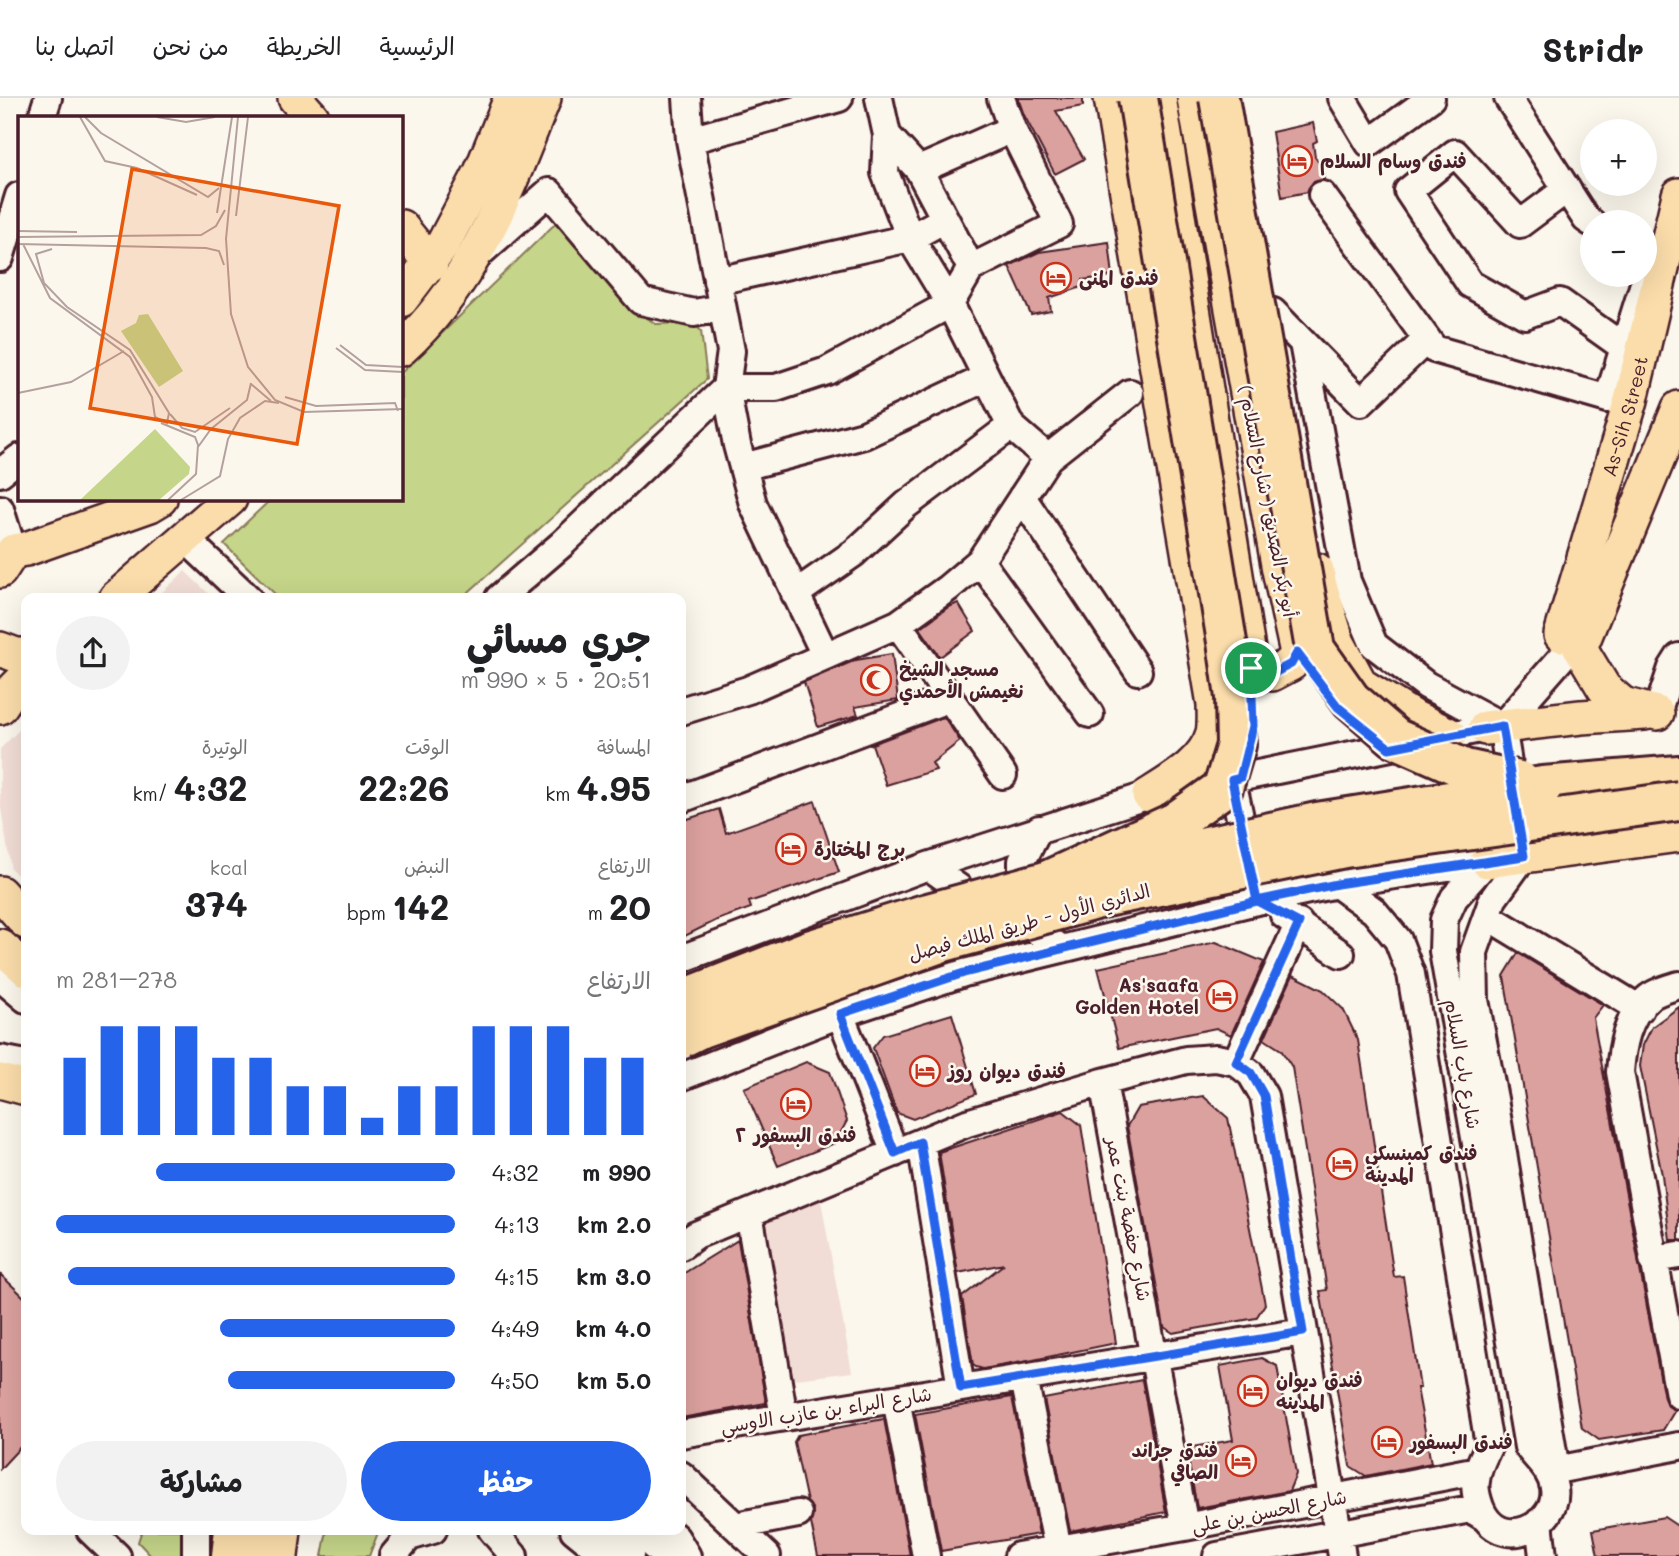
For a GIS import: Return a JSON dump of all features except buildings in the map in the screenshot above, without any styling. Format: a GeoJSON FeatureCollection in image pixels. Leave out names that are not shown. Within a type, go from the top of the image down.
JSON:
{"type":"FeatureCollection","features":[{"type":"Feature","properties":{"kind":"highway"},"geometry":{"type":"LineString","coordinates":[[1046,881],[1175,822],[1223,788],[1236,745],[1235,697],[1227,642],[1138,98]]}},
{"type":"Feature","properties":{"kind":"highway","name":"( شارع السلام ) أبو بكر الصديق"},"geometry":{"type":"LineString","coordinates":[[1219,98],[1315,649],[1351,700],[1395,738],[1465,769],[1543,786]]}},
{"type":"Feature","properties":{"kind":"highway","name":"الدائري الأول - طريق الملك فيصل"},"geometry":{"type":"LineString","coordinates":[[686,998],[809,950],[928,913],[1046,881],[1317,822],[1543,786],[1679,775]]}},
{"type":"Feature","properties":{"kind":"highway","name":"الدائري الأول - طريق الملك فيصل"},"geometry":{"type":"LineString","coordinates":[[686,1036],[940,943],[1106,897],[1345,848],[1679,801]]}},
{"type":"Feature","properties":{"kind":"highway"},"geometry":{"type":"LineString","coordinates":[[231,1556],[233,1535]]}},
{"type":"Feature","properties":{"kind":"highway"},"geometry":{"type":"LineString","coordinates":[[260,1556],[261,1535]]}},
{"type":"Feature","properties":{"kind":"main road"},"geometry":{"type":"LineString","coordinates":[[402,299],[431,264],[442,246],[481,172],[511,98]]}},
{"type":"Feature","properties":{"kind":"main road"},"geometry":{"type":"LineString","coordinates":[[402,348],[446,302],[471,261],[503,203],[544,98]]}},
{"type":"Feature","properties":{"kind":"main road"},"geometry":{"type":"LineString","coordinates":[[1111,98],[1214,704],[1213,732],[1202,755],[1178,776],[1149,795]]}},
{"type":"Feature","properties":{"kind":"main road","name":"( شارع السلام ) أبو بكر الصديق"},"geometry":{"type":"LineString","coordinates":[[1159,98],[1251,668],[1253,726],[1236,779]]}},
{"type":"Feature","properties":{"kind":"main road","name":"( شارع السلام ) أبو بكر الصديق"},"geometry":{"type":"LineString","coordinates":[[1194,98],[1279,570],[1297,653]]}},
{"type":"Feature","properties":{"kind":"main road"},"geometry":{"type":"LineString","coordinates":[[1237,98],[1320,586],[1338,643],[1362,685],[1411,716],[1450,736]]}},
{"type":"Feature","properties":{"kind":"main road"},"geometry":{"type":"LineString","coordinates":[[402,227],[431,264]]}},
{"type":"Feature","properties":{"kind":"main road","name":"As-Sih Street"},"geometry":{"type":"LineString","coordinates":[[1568,646],[1631,400],[1632,353],[1665,241]]}},
{"type":"Feature","properties":{"kind":"main road","name":"As-Sih Street"},"geometry":{"type":"LineString","coordinates":[[1568,646],[1679,408]]}},
{"type":"Feature","properties":{"kind":"main road"},"geometry":{"type":"LineString","coordinates":[[4,557],[150,506],[159,500]]}},
{"type":"Feature","properties":{"kind":"main road"},"geometry":{"type":"LineString","coordinates":[[122,593],[229,500]]}},
{"type":"Feature","properties":{"kind":"main road"},"geometry":{"type":"LineString","coordinates":[[1279,570],[1314,551]]}},
{"type":"Feature","properties":{"kind":"main road"},"geometry":{"type":"LineString","coordinates":[[1568,646],[1604,688],[1623,704],[1672,714]]}},
{"type":"Feature","properties":{"kind":"main road"},"geometry":{"type":"LineString","coordinates":[[0,649],[21,655]]}},
{"type":"Feature","properties":{"kind":"main road"},"geometry":{"type":"LineString","coordinates":[[1251,668],[1272,674],[1291,664],[1297,653],[1338,707],[1389,748]]}},
{"type":"Feature","properties":{"kind":"main road"},"geometry":{"type":"LineString","coordinates":[[0,707],[21,682]]}},
{"type":"Feature","properties":{"kind":"main road"},"geometry":{"type":"LineString","coordinates":[[1494,727],[1581,717],[1672,714]]}},
{"type":"Feature","properties":{"kind":"main road"},"geometry":{"type":"LineString","coordinates":[[1487,861],[1679,835]]}},
{"type":"Feature","properties":{"kind":"main road"},"geometry":{"type":"LineString","coordinates":[[0,893],[21,916]]}},
{"type":"Feature","properties":{"kind":"main road"},"geometry":{"type":"LineString","coordinates":[[0,946],[21,965]]}},
{"type":"Feature","properties":{"kind":"main road"},"geometry":{"type":"LineString","coordinates":[[0,1081],[21,1087]]}},
{"type":"Feature","properties":{"kind":"main road"},"geometry":{"type":"LineString","coordinates":[[216,1556],[218,1535]]}},
{"type":"Feature","properties":{"kind":"main road"},"geometry":{"type":"LineString","coordinates":[[216,1556],[224,1535]]}},
{"type":"Feature","properties":{"kind":"main road"},"geometry":{"type":"LineString","coordinates":[[263,1535],[270,1556]]}},
{"type":"Feature","properties":{"kind":"main road"},"geometry":{"type":"LineString","coordinates":[[281,1556],[283,1535]]}},
{"type":"Feature","properties":{"kind":"street"},"geometry":{"type":"LineString","coordinates":[[43,116],[48,98]]}},
{"type":"Feature","properties":{"kind":"street"},"geometry":{"type":"LineString","coordinates":[[687,98],[690,140],[731,351],[726,388],[743,467],[753,504],[825,655]]}},
{"type":"Feature","properties":{"kind":"street"},"geometry":{"type":"LineString","coordinates":[[690,140],[839,98]]}},
{"type":"Feature","properties":{"kind":"street"},"geometry":{"type":"LineString","coordinates":[[878,98],[887,135],[885,173],[910,238],[950,303],[1011,426],[1048,458]]}},
{"type":"Feature","properties":{"kind":"street"},"geometry":{"type":"LineString","coordinates":[[505,593],[562,544],[726,388],[776,388],[827,371],[950,303],[971,268],[1059,224],[1012,129],[1002,98]]}},
{"type":"Feature","properties":{"kind":"street"},"geometry":{"type":"LineString","coordinates":[[1342,98],[1368,143],[1431,98]]}},
{"type":"Feature","properties":{"kind":"street"},"geometry":{"type":"LineString","coordinates":[[1508,98],[1580,210]]}},
{"type":"Feature","properties":{"kind":"street"},"geometry":{"type":"LineString","coordinates":[[919,170],[1012,129]]}},
{"type":"Feature","properties":{"kind":"street"},"geometry":{"type":"LineString","coordinates":[[887,135],[919,170],[971,268]]}},
{"type":"Feature","properties":{"kind":"street"},"geometry":{"type":"LineString","coordinates":[[1322,195],[1434,349],[1608,399],[1632,353],[1560,302],[1525,315],[1469,284],[1408,191],[1455,153],[1520,224],[1567,189]]}},
{"type":"Feature","properties":{"kind":"street"},"geometry":{"type":"LineString","coordinates":[[471,261],[550,192],[641,301],[694,313],[722,308]]}},
{"type":"Feature","properties":{"kind":"street"},"geometry":{"type":"LineString","coordinates":[[0,258],[18,198]]}},
{"type":"Feature","properties":{"kind":"street"},"geometry":{"type":"LineString","coordinates":[[717,281],[910,238],[946,219]]}},
{"type":"Feature","properties":{"kind":"street"},"geometry":{"type":"LineString","coordinates":[[1273,312],[1361,402],[1427,339]]}},
{"type":"Feature","properties":{"kind":"street"},"geometry":{"type":"LineString","coordinates":[[1303,343],[1348,581],[1374,645],[1426,685],[1494,727],[1524,856],[1493,899],[1474,952],[1475,1000],[1494,1098],[1552,1470],[1554,1490],[1550,1511],[1539,1522],[1543,1556]]}},
{"type":"Feature","properties":{"kind":"street"},"geometry":{"type":"LineString","coordinates":[[743,467],[863,435],[986,378]]}},
{"type":"Feature","properties":{"kind":"street"},"geometry":{"type":"LineString","coordinates":[[686,709],[748,690],[898,624],[948,589],[980,561],[1048,458],[1130,393]]}},
{"type":"Feature","properties":{"kind":"street"},"geometry":{"type":"LineString","coordinates":[[795,594],[855,553],[906,505],[1011,426]]}},
{"type":"Feature","properties":{"kind":"street"},"geometry":{"type":"LineString","coordinates":[[0,473],[18,459]]}},
{"type":"Feature","properties":{"kind":"street"},"geometry":{"type":"LineString","coordinates":[[1022,497],[1138,671]]}},
{"type":"Feature","properties":{"kind":"street"},"geometry":{"type":"LineString","coordinates":[[0,509],[4,557]]}},
{"type":"Feature","properties":{"kind":"street"},"geometry":{"type":"LineString","coordinates":[[181,542],[193,546],[243,593]]}},
{"type":"Feature","properties":{"kind":"street"},"geometry":{"type":"LineString","coordinates":[[980,561],[1090,714]]}},
{"type":"Feature","properties":{"kind":"street"},"geometry":{"type":"LineString","coordinates":[[898,624],[1003,775]]}},
{"type":"Feature","properties":{"kind":"street"},"geometry":{"type":"LineString","coordinates":[[686,957],[928,866],[1149,795],[1494,727],[1568,646]]}},
{"type":"Feature","properties":{"kind":"street"},"geometry":{"type":"LineString","coordinates":[[1672,714],[1672,668],[1679,657]]}},
{"type":"Feature","properties":{"kind":"street"},"geometry":{"type":"LineString","coordinates":[[686,797],[950,698]]}},
{"type":"Feature","properties":{"kind":"street"},"geometry":{"type":"LineString","coordinates":[[1236,779],[1257,901]]}},
{"type":"Feature","properties":{"kind":"street"},"geometry":{"type":"LineString","coordinates":[[1039,829],[1022,861],[1022,899],[1038,932],[1062,949]]}},
{"type":"Feature","properties":{"kind":"street"},"geometry":{"type":"LineString","coordinates":[[686,1075],[840,1014],[964,973],[1257,901],[1337,884],[1487,861]]}},
{"type":"Feature","properties":{"kind":"street","name":"شارع باب السلام"},"geometry":{"type":"LineString","coordinates":[[1487,861],[1454,898],[1444,920],[1443,951],[1528,1447],[1552,1470]]}},
{"type":"Feature","properties":{"kind":"street"},"geometry":{"type":"LineString","coordinates":[[928,866],[959,888],[972,914],[978,946],[964,973]]}},
{"type":"Feature","properties":{"kind":"street","name":"شارع باب السلام"},"geometry":{"type":"LineString","coordinates":[[1337,884],[1374,911],[1398,940],[1411,974],[1489,1445],[1478,1470]]}},
{"type":"Feature","properties":{"kind":"street"},"geometry":{"type":"LineString","coordinates":[[1257,901],[1299,923],[1341,954]]}},
{"type":"Feature","properties":{"kind":"street"},"geometry":{"type":"LineString","coordinates":[[1487,916],[1640,1009]]}},
{"type":"Feature","properties":{"kind":"street"},"geometry":{"type":"LineString","coordinates":[[1236,1062],[1299,923]]}},
{"type":"Feature","properties":{"kind":"street"},"geometry":{"type":"LineString","coordinates":[[0,977],[21,995]]}},
{"type":"Feature","properties":{"kind":"street"},"geometry":{"type":"LineString","coordinates":[[1679,985],[1648,997],[1632,1021],[1623,1042],[1620,1072],[1679,1395]]}},
{"type":"Feature","properties":{"kind":"street"},"geometry":{"type":"LineString","coordinates":[[840,1014],[895,1153]]}},
{"type":"Feature","properties":{"kind":"street"},"geometry":{"type":"LineString","coordinates":[[686,1243],[749,1213],[967,1123],[1186,1060],[1216,1058],[1236,1062],[1251,1073],[1264,1096],[1340,1545]]}},
{"type":"Feature","properties":{"kind":"street"},"geometry":{"type":"LineString","coordinates":[[0,1059],[21,1063]]}},
{"type":"Feature","properties":{"kind":"street","name":"شارع حفصة بنت عمر"},"geometry":{"type":"LineString","coordinates":[[1103,1082],[1185,1527]]}},
{"type":"Feature","properties":{"kind":"street"},"geometry":{"type":"LineString","coordinates":[[920,1142],[961,1388]]}},
{"type":"Feature","properties":{"kind":"street"},"geometry":{"type":"LineString","coordinates":[[749,1213],[784,1417]]}},
{"type":"Feature","properties":{"kind":"street"},"geometry":{"type":"LineString","coordinates":[[1653,1259],[1679,1255]]}},
{"type":"Feature","properties":{"kind":"street","name":"شارع البراء بن عازب الاوسي"},"geometry":{"type":"LineString","coordinates":[[686,1433],[1303,1332]]}},
{"type":"Feature","properties":{"kind":"street"},"geometry":{"type":"LineString","coordinates":[[1024,1378],[1058,1549]]}},
{"type":"Feature","properties":{"kind":"street"},"geometry":{"type":"LineString","coordinates":[[896,1399],[926,1556]]}},
{"type":"Feature","properties":{"kind":"street"},"geometry":{"type":"LineString","coordinates":[[1552,1470],[1679,1446]]}},
{"type":"Feature","properties":{"kind":"street"},"geometry":{"type":"LineString","coordinates":[[1478,1470],[1476,1495],[1503,1546],[1505,1556]]}},
{"type":"Feature","properties":{"kind":"street","name":"شارع الحسن بن على"},"geometry":{"type":"LineString","coordinates":[[1018,1556],[1185,1527],[1478,1470]]}},
{"type":"Feature","properties":{"kind":"street"},"geometry":{"type":"LineString","coordinates":[[686,1480],[766,1556]]}},
{"type":"Feature","properties":{"kind":"street","name":"شارع الحسن بن على"},"geometry":{"type":"LineString","coordinates":[[1217,1556],[1340,1545],[1471,1509],[1505,1534],[1531,1529],[1539,1522]]}},
{"type":"Feature","properties":{"kind":"street"},"geometry":{"type":"LineString","coordinates":[[735,1526],[798,1514]]}},
{"type":"Feature","properties":{"kind":"street"},"geometry":{"type":"LineString","coordinates":[[95,1535],[117,1556]]}},
{"type":"Feature","properties":{"kind":"street"},"geometry":{"type":"LineString","coordinates":[[122,1535],[123,1556]]}},
{"type":"Feature","properties":{"kind":"street"},"geometry":{"type":"LineString","coordinates":[[196,1535],[196,1556]]}},
{"type":"Feature","properties":{"kind":"street"},"geometry":{"type":"LineString","coordinates":[[393,1556],[409,1537],[416,1535]]}},
{"type":"Feature","properties":{"kind":"street"},"geometry":{"type":"LineString","coordinates":[[496,1535],[514,1556]]}},
{"type":"Feature","properties":{"kind":"street"},"geometry":{"type":"LineString","coordinates":[[580,1535],[606,1556]]}},
{"type":"Feature","properties":{"kind":"street"},"geometry":{"type":"LineString","coordinates":[[607,1535],[630,1556]]}},
{"type":"Feature","properties":{"kind":"street"},"geometry":{"type":"LineString","coordinates":[[641,1535],[665,1556]]}},
{"type":"Feature","properties":{"kind":"street"},"geometry":{"type":"LineString","coordinates":[[673,1535],[687,1556]]}},
{"type":"Feature","properties":{"kind":"shaded area"},"geometry":{"type":"Polygon","coordinates":[[[185,571],[208,593],[161,593],[185,571]]]}},
{"type":"Feature","properties":{"kind":"shaded area"},"geometry":{"type":"Polygon","coordinates":[[[21,728],[21,878],[11,869],[0,803],[0,749],[21,728]]]}},
{"type":"Feature","properties":{"kind":"shaded area"},"geometry":{"type":"Polygon","coordinates":[[[820,1195],[852,1372],[781,1381],[753,1217],[820,1195]]]}},
{"type":"Feature","properties":{"kind":"green space"},"geometry":{"type":"Polygon","coordinates":[[[560,219],[637,311],[656,324],[694,323],[701,331],[707,379],[468,593],[274,593],[224,544],[270,500],[402,500],[402,372],[560,219]]]}},
{"type":"Feature","properties":{"kind":"green space"},"geometry":{"type":"Polygon","coordinates":[[[140,1535],[189,1535],[188,1556],[151,1556],[138,1542],[140,1535]]]}},
{"type":"Feature","properties":{"kind":"green space"},"geometry":{"type":"Polygon","coordinates":[[[326,1535],[377,1535],[369,1556],[322,1556],[326,1535]]]}},
{"type":"Feature","properties":{"kind":"place","name":"فندق وسام السلام"},"geometry":{"type":"Point","coordinates":[1297,161]}},
{"type":"Feature","properties":{"kind":"place","name":"فندق المنى"},"geometry":{"type":"Point","coordinates":[1056,278]}},
{"type":"Feature","properties":{"kind":"place","name":"مسجد الشيخ نغيمش الأحمدي"},"geometry":{"type":"Point","coordinates":[876,680]}},
{"type":"Feature","properties":{"kind":"place","name":"برج المختارة"},"geometry":{"type":"Point","coordinates":[791,849]}},
{"type":"Feature","properties":{"kind":"place","name":"As'saafa Golden Hotel"},"geometry":{"type":"Point","coordinates":[1222,996]}},
{"type":"Feature","properties":{"kind":"place","name":"فندق ديوان روز"},"geometry":{"type":"Point","coordinates":[925,1071]}},
{"type":"Feature","properties":{"kind":"place","name":"فندق البسفور ٢"},"geometry":{"type":"Point","coordinates":[796,1104]}},
{"type":"Feature","properties":{"kind":"place","name":"فندق كمبنسكي المدينة"},"geometry":{"type":"Point","coordinates":[1342,1164]}},
{"type":"Feature","properties":{"kind":"place","name":"فندق ديوان المدينه"},"geometry":{"type":"Point","coordinates":[1253,1391]}},
{"type":"Feature","properties":{"kind":"place","name":"فندق البسفور"},"geometry":{"type":"Point","coordinates":[1387,1442]}},
{"type":"Feature","properties":{"kind":"place","name":"فندق جراند الصافي"},"geometry":{"type":"Point","coordinates":[1241,1461]}},
{"type":"Feature","properties":{"kind":"route"},"geometry":{"type":"LineString","coordinates":[[1251,668],[1253,726],[1240,778],[1232,780],[1257,901],[964,973],[840,1014],[895,1153],[920,1142],[961,1388],[1303,1332],[1264,1096],[1251,1073],[1236,1062],[1299,923],[1257,901],[1337,884],[1524,856],[1502,726],[1389,748],[1338,707],[1297,653],[1291,664],[1272,674],[1251,668]]}}]}
